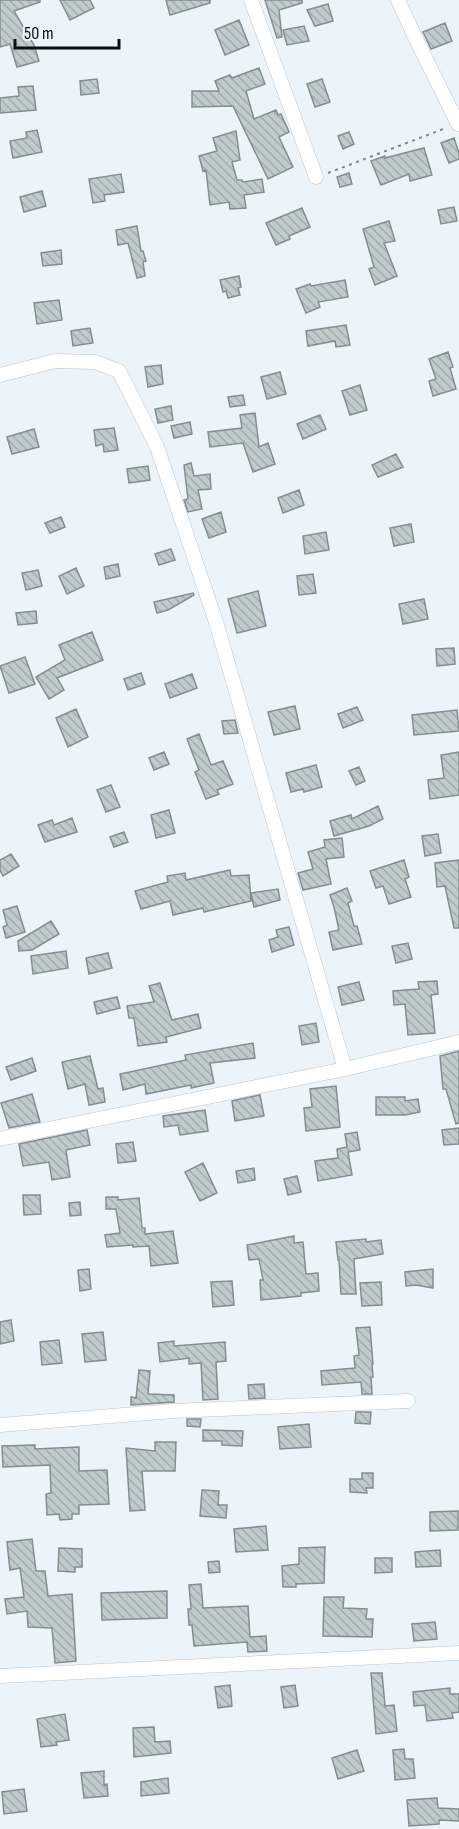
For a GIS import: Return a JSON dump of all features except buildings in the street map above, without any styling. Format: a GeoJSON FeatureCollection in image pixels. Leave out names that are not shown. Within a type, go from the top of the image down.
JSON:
{"type":"FeatureCollection","features":[{"type":"Feature","properties":{"kind":"street"},"geometry":{"type":"LineString","coordinates":[[251,0],[316,177]]}},
{"type":"Feature","properties":{"kind":"street"},"geometry":{"type":"LineString","coordinates":[[398,0],[458,124]]}},
{"type":"Feature","properties":{"kind":"street"},"geometry":{"type":"LineString","coordinates":[[0,375],[56,361],[95,362],[119,372],[157,447],[216,621],[345,1070]]}},
{"type":"Feature","properties":{"kind":"street"},"geometry":{"type":"LineString","coordinates":[[0,1139],[345,1070],[459,1042]]}},
{"type":"Feature","properties":{"kind":"street"},"geometry":{"type":"LineString","coordinates":[[0,1425],[174,1411],[408,1401]]}},
{"type":"Feature","properties":{"kind":"street"},"geometry":{"type":"LineString","coordinates":[[0,1676],[459,1653]]}},
{"type":"Feature","properties":{"kind":"path"},"geometry":{"type":"LineString","coordinates":[[316,177],[458,124]]}}]}
